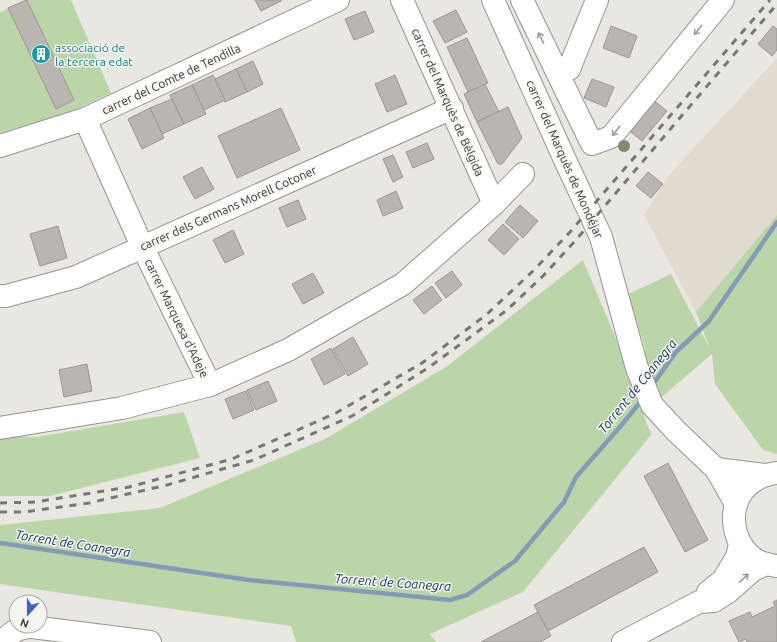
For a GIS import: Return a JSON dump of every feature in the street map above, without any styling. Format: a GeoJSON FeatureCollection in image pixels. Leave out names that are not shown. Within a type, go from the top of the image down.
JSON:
{"type":"FeatureCollection","features":[{"type":"Feature","properties":{"kind":"street","name":"carrer del Comte de Tendilla"},"geometry":{"type":"LineString","coordinates":[[0,146],[86,119],[338,0]]}},
{"type":"Feature","properties":{"kind":"street","name":"carrer del Marquès de Bèlgida"},"geometry":{"type":"LineString","coordinates":[[402,0],[494,204]]}},
{"type":"Feature","properties":{"kind":"street","name":"carrer del Marquès de Mondéjar"},"geometry":{"type":"LineString","coordinates":[[493,0],[561,152],[601,236],[637,368],[652,405],[716,469]]}},
{"type":"Feature","properties":{"kind":"street"},"geometry":{"type":"LineString","coordinates":[[522,0],[592,144],[611,137],[723,0]]}},
{"type":"Feature","properties":{"kind":"street"},"geometry":{"type":"LineString","coordinates":[[558,74],[569,69],[597,0]]}},
{"type":"Feature","properties":{"kind":"street","name":"carrer dels Germans Morell Cotoner"},"geometry":{"type":"LineString","coordinates":[[0,296],[6,296],[76,277],[142,246],[452,108]]}},
{"type":"Feature","properties":{"kind":"street","name":"carrer Marquesa d'Adeje"},"geometry":{"type":"LineString","coordinates":[[86,119],[142,246],[210,386]]}},
{"type":"Feature","properties":{"kind":"street"},"geometry":{"type":"LineString","coordinates":[[0,428],[122,408],[210,386],[288,350],[403,284],[494,204],[523,174]]}},
{"type":"Feature","properties":{"kind":"street"},"geometry":{"type":"LineString","coordinates":[[716,469],[771,474]]}},
{"type":"Feature","properties":{"kind":"street"},"geometry":{"type":"LineString","coordinates":[[716,469],[736,504]]}},
{"type":"Feature","properties":{"kind":"street"},"geometry":{"type":"LineString","coordinates":[[771,474],[752,482],[742,492],[736,504],[733,518],[735,531],[740,544],[752,556],[772,565]]}},
{"type":"Feature","properties":{"kind":"street"},"geometry":{"type":"LineString","coordinates":[[623,642],[699,602],[708,591],[723,580],[737,557],[740,544]]}},
{"type":"Feature","properties":{"kind":"street"},"geometry":{"type":"LineString","coordinates":[[699,602],[714,601],[728,592],[752,570],[772,565]]}},
{"type":"Feature","properties":{"kind":"street"},"geometry":{"type":"LineString","coordinates":[[4,642],[7,637],[16,630],[27,627],[150,642]]}},
{"type":"Feature","properties":{"kind":"shaded area"},"geometry":{"type":"Polygon","coordinates":[[[777,58],[777,215],[696,312],[644,215],[669,175],[777,58]]]}},
{"type":"Feature","properties":{"kind":"green space"},"geometry":{"type":"Polygon","coordinates":[[[29,0],[71,0],[111,93],[60,117],[7,133],[0,133],[0,12],[29,0]]]}},
{"type":"Feature","properties":{"kind":"green space"},"geometry":{"type":"Polygon","coordinates":[[[777,215],[777,454],[763,450],[715,384],[712,354],[643,413],[651,435],[523,592],[430,634],[436,642],[296,642],[291,626],[0,584],[0,525],[160,508],[325,439],[446,367],[583,260],[624,358],[646,351],[628,294],[671,274],[710,349],[696,312],[777,215]]]}},
{"type":"Feature","properties":{"kind":"green space"},"geometry":{"type":"Polygon","coordinates":[[[184,412],[200,458],[50,496],[0,496],[0,436],[37,437],[184,412]]]}},
{"type":"Feature","properties":{"kind":"building","name":"associació de la tercera edat"},"geometry":{"type":"Polygon","coordinates":[[[26,0],[74,100],[56,109],[8,8],[26,0]]]}},
{"type":"Feature","properties":{"kind":"building"},"geometry":{"type":"Polygon","coordinates":[[[255,0],[281,0],[281,1],[261,11],[255,0]]]}},
{"type":"Feature","properties":{"kind":"building"},"geometry":{"type":"Polygon","coordinates":[[[456,10],[467,32],[445,43],[433,21],[456,10]]]}},
{"type":"Feature","properties":{"kind":"building"},"geometry":{"type":"Polygon","coordinates":[[[365,11],[374,32],[354,40],[345,19],[365,11]]]}},
{"type":"Feature","properties":{"kind":"building"},"geometry":{"type":"Polygon","coordinates":[[[611,26],[637,36],[629,58],[603,48],[611,26]]]}},
{"type":"Feature","properties":{"kind":"building"},"geometry":{"type":"Polygon","coordinates":[[[773,26],[777,29],[777,50],[772,56],[758,44],[773,26]]]}},
{"type":"Feature","properties":{"kind":"building"},"geometry":{"type":"Polygon","coordinates":[[[467,38],[488,83],[468,92],[447,47],[467,38]]]}},
{"type":"Feature","properties":{"kind":"building"},"geometry":{"type":"Polygon","coordinates":[[[253,61],[263,84],[247,92],[236,69],[253,61]]]}},
{"type":"Feature","properties":{"kind":"building"},"geometry":{"type":"Polygon","coordinates":[[[236,69],[247,92],[225,102],[215,79],[236,69]]]}},
{"type":"Feature","properties":{"kind":"building"},"geometry":{"type":"Polygon","coordinates":[[[213,75],[225,100],[204,110],[192,85],[213,75]]]}},
{"type":"Feature","properties":{"kind":"building"},"geometry":{"type":"Polygon","coordinates":[[[395,75],[407,104],[387,112],[375,84],[395,75]]]}},
{"type":"Feature","properties":{"kind":"building"},"geometry":{"type":"Polygon","coordinates":[[[592,79],[614,87],[606,107],[584,98],[592,79]]]}},
{"type":"Feature","properties":{"kind":"building"},"geometry":{"type":"Polygon","coordinates":[[[485,84],[499,112],[477,122],[464,94],[485,84]]]}},
{"type":"Feature","properties":{"kind":"building"},"geometry":{"type":"Polygon","coordinates":[[[192,85],[206,114],[184,124],[170,95],[192,85]]]}},
{"type":"Feature","properties":{"kind":"building"},"geometry":{"type":"Polygon","coordinates":[[[172,99],[184,124],[162,134],[150,108],[172,99]]]}},
{"type":"Feature","properties":{"kind":"building"},"geometry":{"type":"Polygon","coordinates":[[[652,99],[667,111],[642,141],[627,129],[652,99]]]}},
{"type":"Feature","properties":{"kind":"building"},"geometry":{"type":"Polygon","coordinates":[[[508,107],[522,138],[502,164],[498,164],[477,122],[508,107]]]}},
{"type":"Feature","properties":{"kind":"building"},"geometry":{"type":"Polygon","coordinates":[[[150,108],[164,138],[142,149],[128,119],[150,108]]]}},
{"type":"Feature","properties":{"kind":"building"},"geometry":{"type":"Polygon","coordinates":[[[281,108],[300,150],[237,178],[218,136],[281,108]]]}},
{"type":"Feature","properties":{"kind":"building"},"geometry":{"type":"Polygon","coordinates":[[[427,143],[434,159],[413,168],[406,152],[427,143]]]}},
{"type":"Feature","properties":{"kind":"building"},"geometry":{"type":"Polygon","coordinates":[[[393,155],[403,177],[393,182],[383,159],[393,155]]]}},
{"type":"Feature","properties":{"kind":"building"},"geometry":{"type":"Polygon","coordinates":[[[202,167],[214,189],[195,199],[183,177],[202,167]]]}},
{"type":"Feature","properties":{"kind":"building"},"geometry":{"type":"Polygon","coordinates":[[[648,172],[663,184],[651,198],[636,186],[648,172]]]}},
{"type":"Feature","properties":{"kind":"building"},"geometry":{"type":"Polygon","coordinates":[[[396,191],[403,208],[383,216],[377,200],[396,191]]]}},
{"type":"Feature","properties":{"kind":"building"},"geometry":{"type":"Polygon","coordinates":[[[298,200],[306,219],[287,227],[279,208],[298,200]]]}},
{"type":"Feature","properties":{"kind":"building"},"geometry":{"type":"Polygon","coordinates":[[[520,205],[538,221],[523,238],[505,222],[520,205]]]}},
{"type":"Feature","properties":{"kind":"building"},"geometry":{"type":"Polygon","coordinates":[[[503,224],[519,239],[504,255],[488,240],[503,224]]]}},
{"type":"Feature","properties":{"kind":"building"},"geometry":{"type":"Polygon","coordinates":[[[58,226],[67,258],[40,266],[30,234],[58,226]]]}},
{"type":"Feature","properties":{"kind":"building"},"geometry":{"type":"Polygon","coordinates":[[[233,230],[244,254],[225,263],[213,240],[233,230]]]}},
{"type":"Feature","properties":{"kind":"building"},"geometry":{"type":"Polygon","coordinates":[[[452,271],[462,285],[446,298],[435,283],[452,271]]]}},
{"type":"Feature","properties":{"kind":"building"},"geometry":{"type":"Polygon","coordinates":[[[313,273],[324,293],[303,304],[292,284],[313,273]]]}},
{"type":"Feature","properties":{"kind":"building"},"geometry":{"type":"Polygon","coordinates":[[[432,286],[442,300],[424,314],[413,300],[432,286]]]}},
{"type":"Feature","properties":{"kind":"building"},"geometry":{"type":"Polygon","coordinates":[[[353,337],[368,364],[348,376],[333,349],[353,337]]]}},
{"type":"Feature","properties":{"kind":"building"},"geometry":{"type":"Polygon","coordinates":[[[331,348],[345,374],[324,385],[311,359],[331,348]]]}},
{"type":"Feature","properties":{"kind":"building"},"geometry":{"type":"Polygon","coordinates":[[[87,364],[92,391],[64,397],[59,370],[87,364]]]}},
{"type":"Feature","properties":{"kind":"building"},"geometry":{"type":"Polygon","coordinates":[[[268,381],[277,401],[256,410],[247,390],[268,381]]]}},
{"type":"Feature","properties":{"kind":"building"},"geometry":{"type":"Polygon","coordinates":[[[246,391],[254,410],[233,419],[225,399],[246,391]]]}},
{"type":"Feature","properties":{"kind":"building"},"geometry":{"type":"Polygon","coordinates":[[[668,463],[708,540],[685,552],[644,476],[668,463]]]}},
{"type":"Feature","properties":{"kind":"building"},"geometry":{"type":"Polygon","coordinates":[[[644,547],[658,572],[548,631],[534,605],[644,547]]]}},
{"type":"Feature","properties":{"kind":"building"},"geometry":{"type":"Polygon","coordinates":[[[777,600],[777,642],[747,642],[746,639],[739,642],[729,621],[750,612],[752,617],[775,606],[773,602],[777,600]]]}},
{"type":"Feature","properties":{"kind":"building"},"geometry":{"type":"Polygon","coordinates":[[[538,612],[551,636],[540,642],[481,642],[538,612]]]}},
{"type":"Feature","properties":{"kind":"waterway","name":"Torrent de Coanegra"},"geometry":{"type":"LineString","coordinates":[[651,387],[676,352],[709,321],[777,222]]}},
{"type":"Feature","properties":{"kind":"waterway","name":"Torrent de Coanegra"},"geometry":{"type":"LineString","coordinates":[[0,543],[249,580],[450,600],[467,595],[515,561],[564,502],[576,477],[642,400]]}},
{"type":"Feature","properties":{"kind":"railway"},"geometry":{"type":"LineString","coordinates":[[0,503],[35,502],[129,487],[232,459],[336,413],[422,363],[486,315],[533,271],[570,232],[770,0]]}},
{"type":"Feature","properties":{"kind":"railway"},"geometry":{"type":"LineString","coordinates":[[0,512],[24,512],[89,503],[167,485],[254,460],[352,416],[428,368],[507,310],[543,276],[575,241],[777,4]]}},
{"type":"Feature","properties":{"kind":"place","name":"associació de la tercera edat"},"geometry":{"type":"Point","coordinates":[41,54]}}]}
